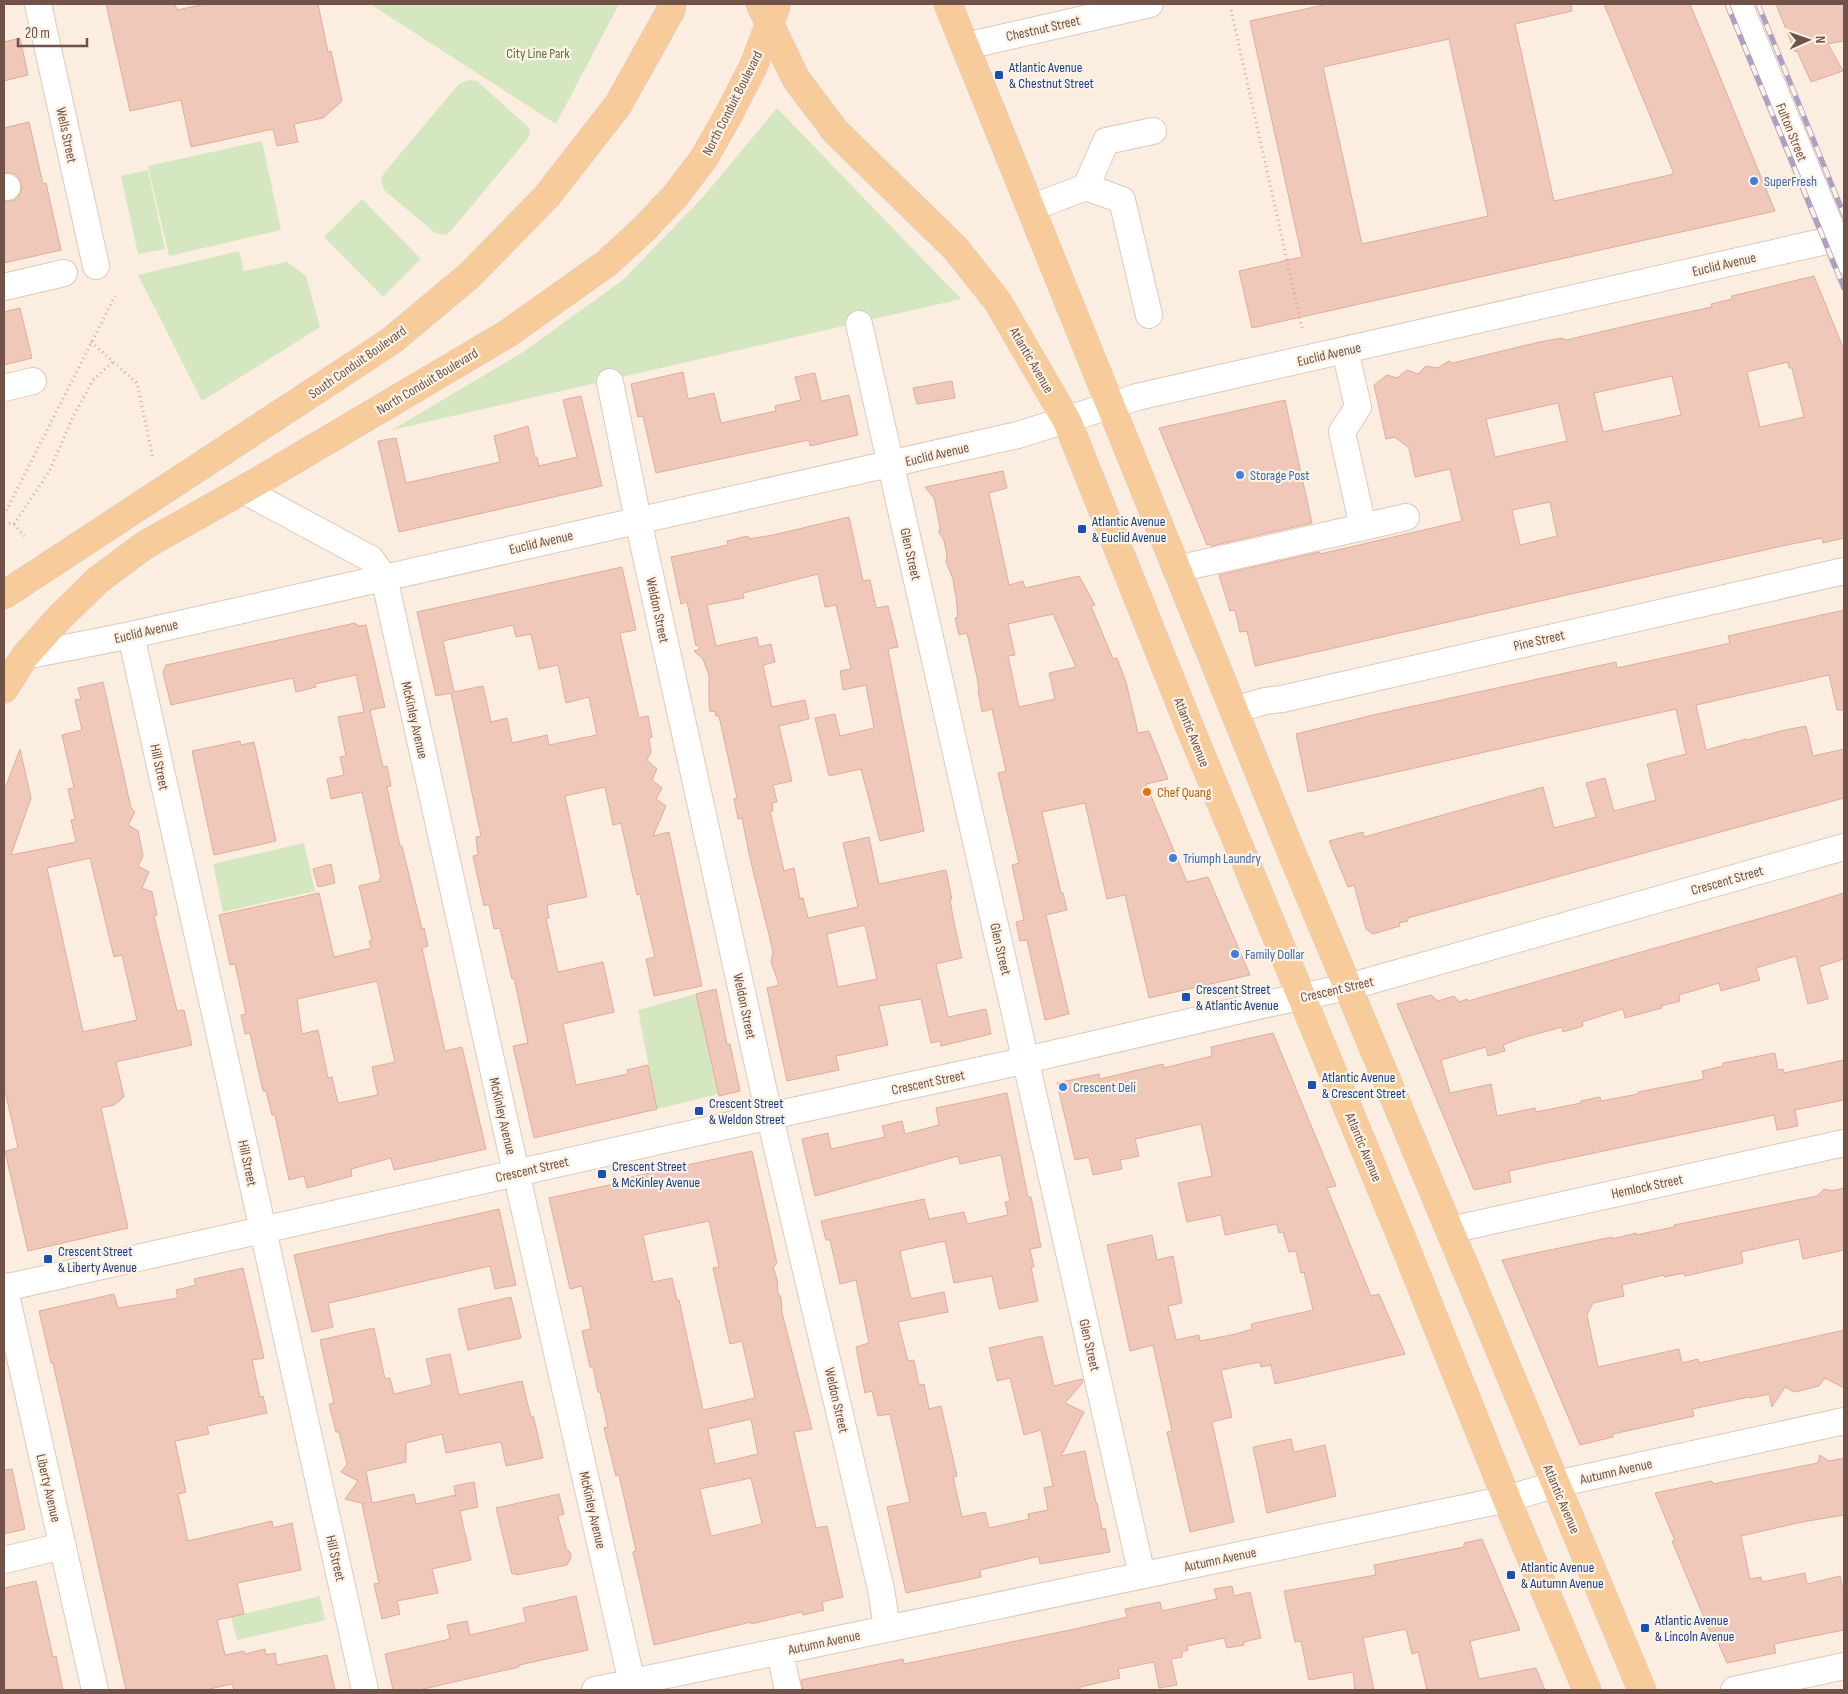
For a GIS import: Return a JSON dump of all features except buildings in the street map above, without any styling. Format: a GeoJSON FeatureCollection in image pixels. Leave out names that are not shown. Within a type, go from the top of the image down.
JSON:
{"type":"FeatureCollection","features":[{"type":"Feature","properties":{"kind":"main road","name":"South Conduit Boulevard"},"geometry":{"type":"LineString","coordinates":[[4,595],[391,341],[470,275],[547,196],[618,105],[671,10],[672,4]]}},
{"type":"Feature","properties":{"kind":"main road","name":"Atlantic Avenue"},"geometry":{"type":"LineString","coordinates":[[760,4],[796,79],[836,132],[956,249],[992,295],[1067,421],[1190,728],[1401,1237],[1507,1499],[1588,1690]]}},
{"type":"Feature","properties":{"kind":"main road","name":"North Conduit Boulevard"},"geometry":{"type":"LineString","coordinates":[[4,688],[25,656],[60,616],[98,580],[145,545],[243,490],[507,334],[607,263],[644,229],[676,195],[704,158],[754,65],[778,4]]}},
{"type":"Feature","properties":{"kind":"main road","name":"Atlantic Avenue"},"geometry":{"type":"LineString","coordinates":[[948,4],[1348,987],[1642,1690]]}},
{"type":"Feature","properties":{"kind":"street","name":"Wells Street"},"geometry":{"type":"LineString","coordinates":[[38,4],[96,266]]}},
{"type":"Feature","properties":{"kind":"street","name":"Chestnut Street"},"geometry":{"type":"LineString","coordinates":[[966,46],[1150,4]]}},
{"type":"Feature","properties":{"kind":"street","name":"Fulton Street"},"geometry":{"type":"LineString","coordinates":[[1739,4],[1841,245]]}},
{"type":"Feature","properties":{"kind":"street"},"geometry":{"type":"LineString","coordinates":[[1086,187],[1106,141],[1154,131]]}},
{"type":"Feature","properties":{"kind":"street"},"geometry":{"type":"LineString","coordinates":[[1031,208],[1086,187],[1122,200],[1149,315]]}},
{"type":"Feature","properties":{"kind":"street","name":"Euclid Avenue"},"geometry":{"type":"LineString","coordinates":[[25,656],[130,635],[1018,435],[1067,421],[1137,397],[1345,350],[1841,245]]}},
{"type":"Feature","properties":{"kind":"street"},"geometry":{"type":"LineString","coordinates":[[4,287],[64,274]]}},
{"type":"Feature","properties":{"kind":"street","name":"Glen Street"},"geometry":{"type":"LineString","coordinates":[[859,324],[1142,1575]]}},
{"type":"Feature","properties":{"kind":"street"},"geometry":{"type":"LineString","coordinates":[[1345,350],[1358,407],[1342,432],[1363,527]]}},
{"type":"Feature","properties":{"kind":"street"},"geometry":{"type":"LineString","coordinates":[[4,388],[33,381]]}},
{"type":"Feature","properties":{"kind":"street","name":"Weldon Street"},"geometry":{"type":"LineString","coordinates":[[610,382],[638,520],[770,1116],[882,1589],[887,1628]]}},
{"type":"Feature","properties":{"kind":"street"},"geometry":{"type":"LineString","coordinates":[[243,490],[371,559],[384,577]]}},
{"type":"Feature","properties":{"kind":"street"},"geometry":{"type":"LineString","coordinates":[[1177,568],[1406,517]]}},
{"type":"Feature","properties":{"kind":"street","name":"Pine Street"},"geometry":{"type":"LineString","coordinates":[[1234,710],[1265,701],[1844,571]]}},
{"type":"Feature","properties":{"kind":"street","name":"McKinley Avenue"},"geometry":{"type":"LineString","coordinates":[[384,577],[516,1173],[632,1683]]}},
{"type":"Feature","properties":{"kind":"street","name":"Hill Street"},"geometry":{"type":"LineString","coordinates":[[130,635],[365,1690]]}},
{"type":"Feature","properties":{"kind":"street","name":"Crescent Street"},"geometry":{"type":"LineString","coordinates":[[4,1287],[770,1116],[1026,1061],[1348,987],[1844,847]]}},
{"type":"Feature","properties":{"kind":"street","name":"Hemlock Street"},"geometry":{"type":"LineString","coordinates":[[1450,1230],[1844,1143]]}},
{"type":"Feature","properties":{"kind":"street","name":"Liberty Avenue"},"geometry":{"type":"LineString","coordinates":[[4,1287],[95,1690]]}},
{"type":"Feature","properties":{"kind":"street","name":"Autumn Avenue"},"geometry":{"type":"LineString","coordinates":[[595,1690],[1507,1499],[1556,1484],[1844,1421]]}},
{"type":"Feature","properties":{"kind":"street"},"geometry":{"type":"LineString","coordinates":[[4,1560],[62,1546]]}},
{"type":"Feature","properties":{"kind":"street"},"geometry":{"type":"LineString","coordinates":[[780,1652],[788,1690]]}},
{"type":"Feature","properties":{"kind":"street"},"geometry":{"type":"LineString","coordinates":[[1734,1690],[1844,1666]]}},
{"type":"Feature","properties":{"kind":"path"},"geometry":{"type":"LineString","coordinates":[[1231,10],[1303,332]]}},
{"type":"Feature","properties":{"kind":"path"},"geometry":{"type":"LineString","coordinates":[[4,514],[114,296]]}},
{"type":"Feature","properties":{"kind":"path"},"geometry":{"type":"LineString","coordinates":[[91,342],[137,383],[153,458]]}},
{"type":"Feature","properties":{"kind":"path"},"geometry":{"type":"LineString","coordinates":[[14,524],[49,472],[73,417],[93,380],[113,362]]}},
{"type":"Feature","properties":{"kind":"path"},"geometry":{"type":"LineString","coordinates":[[4,523],[14,524],[24,536]]}},
{"type":"Feature","properties":{"kind":"green space","name":"City Line Park"},"geometry":{"type":"Polygon","coordinates":[[[370,4],[619,4],[556,124],[370,4]]]}},
{"type":"Feature","properties":{"kind":"green space"},"geometry":{"type":"Polygon","coordinates":[[[469,80],[477,81],[526,125],[530,130],[529,137],[450,232],[446,235],[435,233],[384,190],[381,180],[384,173],[459,84],[469,80]]]}},
{"type":"Feature","properties":{"kind":"green space"},"geometry":{"type":"Polygon","coordinates":[[[777,108],[961,299],[392,430],[523,352],[623,280],[703,197],[777,108]]]}},
{"type":"Feature","properties":{"kind":"green space"},"geometry":{"type":"Polygon","coordinates":[[[262,141],[281,230],[169,256],[148,166],[262,141]]]}},
{"type":"Feature","properties":{"kind":"green space"},"geometry":{"type":"Polygon","coordinates":[[[148,170],[165,249],[138,254],[121,176],[148,170]]]}},
{"type":"Feature","properties":{"kind":"green space"},"geometry":{"type":"Polygon","coordinates":[[[362,199],[421,259],[383,297],[324,237],[362,199]]]}},
{"type":"Feature","properties":{"kind":"green space"},"geometry":{"type":"Polygon","coordinates":[[[239,251],[244,271],[287,262],[306,276],[320,327],[202,401],[138,275],[239,251]]]}},
{"type":"Feature","properties":{"kind":"green space"},"geometry":{"type":"Polygon","coordinates":[[[304,843],[315,891],[223,912],[213,864],[304,843]]]}},
{"type":"Feature","properties":{"kind":"green space"},"geometry":{"type":"Polygon","coordinates":[[[696,994],[718,1094],[657,1109],[638,1010],[696,994]]]}},
{"type":"Feature","properties":{"kind":"green space"},"geometry":{"type":"Polygon","coordinates":[[[320,1596],[325,1620],[237,1640],[231,1617],[320,1596]]]}},
{"type":"Feature","properties":{"kind":"railway"},"geometry":{"type":"LineString","coordinates":[[1727,4],[1844,288]]}},
{"type":"Feature","properties":{"kind":"railway"},"geometry":{"type":"LineString","coordinates":[[1758,4],[1844,215]]}},
{"type":"Feature","properties":{"kind":"place","name":"Atlantic Avenue & Chestnut Street"},"geometry":{"type":"Point","coordinates":[999,75]}},
{"type":"Feature","properties":{"kind":"place","name":"SuperFresh"},"geometry":{"type":"Point","coordinates":[1754,181]}},
{"type":"Feature","properties":{"kind":"place","name":"Storage Post"},"geometry":{"type":"Point","coordinates":[1240,475]}},
{"type":"Feature","properties":{"kind":"place","name":"Atlantic Avenue & Euclid Avenue"},"geometry":{"type":"Point","coordinates":[1082,529]}},
{"type":"Feature","properties":{"kind":"place","name":"Chef Quang"},"geometry":{"type":"Point","coordinates":[1147,792]}},
{"type":"Feature","properties":{"kind":"place","name":"Triumph Laundry"},"geometry":{"type":"Point","coordinates":[1173,858]}},
{"type":"Feature","properties":{"kind":"place","name":"Family Dollar"},"geometry":{"type":"Point","coordinates":[1235,954]}},
{"type":"Feature","properties":{"kind":"place","name":"Crescent Street & Atlantic Avenue"},"geometry":{"type":"Point","coordinates":[1186,997]}},
{"type":"Feature","properties":{"kind":"place","name":"Atlantic Avenue & Crescent Street"},"geometry":{"type":"Point","coordinates":[1312,1085]}},
{"type":"Feature","properties":{"kind":"place","name":"Crescent Deli"},"geometry":{"type":"Point","coordinates":[1063,1087]}},
{"type":"Feature","properties":{"kind":"place","name":"Crescent Street & Weldon Street"},"geometry":{"type":"Point","coordinates":[699,1111]}},
{"type":"Feature","properties":{"kind":"place","name":"Crescent Street & McKinley Avenue"},"geometry":{"type":"Point","coordinates":[602,1174]}},
{"type":"Feature","properties":{"kind":"place","name":"Crescent Street & Liberty Avenue"},"geometry":{"type":"Point","coordinates":[48,1259]}},
{"type":"Feature","properties":{"kind":"place","name":"Atlantic Avenue & Autumn Avenue"},"geometry":{"type":"Point","coordinates":[1511,1575]}},
{"type":"Feature","properties":{"kind":"place","name":"Atlantic Avenue & Lincoln Avenue"},"geometry":{"type":"Point","coordinates":[1645,1628]}}]}
